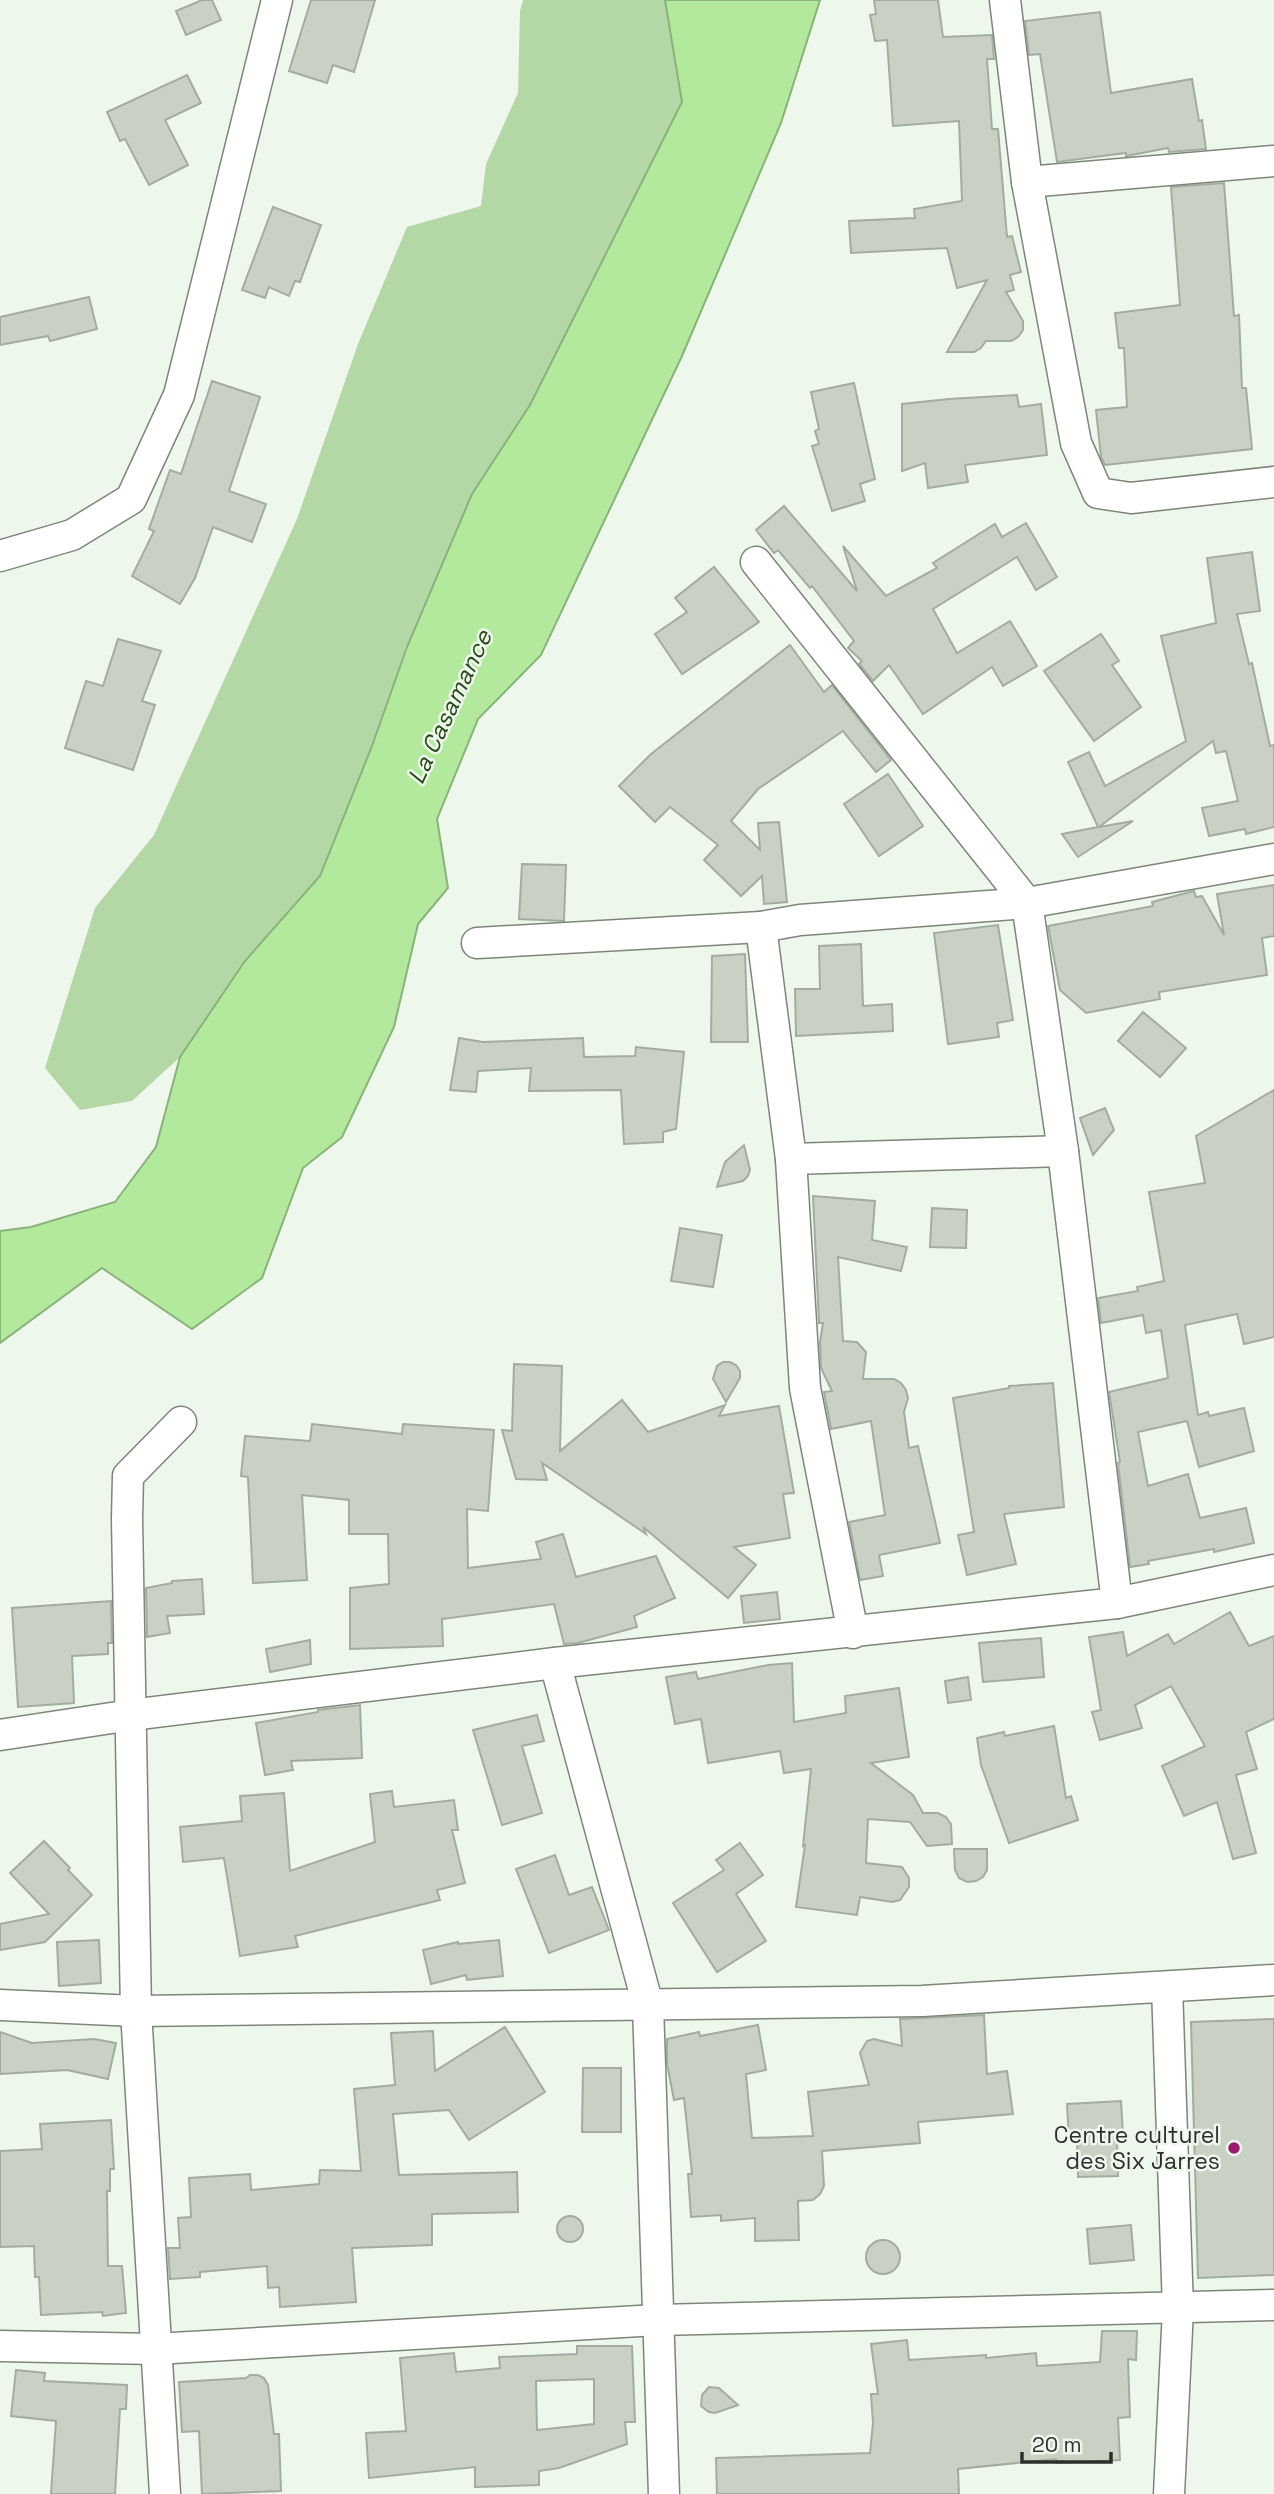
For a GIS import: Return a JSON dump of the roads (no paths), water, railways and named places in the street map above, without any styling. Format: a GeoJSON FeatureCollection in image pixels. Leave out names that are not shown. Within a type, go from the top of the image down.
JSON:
{"type":"FeatureCollection","features":[{"type":"Feature","properties":{"kind":"street"},"geometry":{"type":"LineString","coordinates":[[0,556],[72,534],[131,499],[179,394],[277,0]]}},
{"type":"Feature","properties":{"kind":"street"},"geometry":{"type":"LineString","coordinates":[[1005,0],[1027,182],[1076,443],[1098,493],[1131,498],[1274,482]]}},
{"type":"Feature","properties":{"kind":"street"},"geometry":{"type":"LineString","coordinates":[[1027,182],[1274,161]]}},
{"type":"Feature","properties":{"kind":"street"},"geometry":{"type":"LineString","coordinates":[[756,562],[1027,903],[1063,1151],[1117,1603]]}},
{"type":"Feature","properties":{"kind":"street"},"geometry":{"type":"LineString","coordinates":[[477,943],[761,927],[800,919],[1027,903],[1274,859]]}},
{"type":"Feature","properties":{"kind":"street"},"geometry":{"type":"LineString","coordinates":[[761,927],[791,1159],[805,1388],[853,1633]]}},
{"type":"Feature","properties":{"kind":"street"},"geometry":{"type":"LineString","coordinates":[[791,1159],[1063,1151]]}},
{"type":"Feature","properties":{"kind":"street"},"geometry":{"type":"LineString","coordinates":[[165,2494],[136,2011],[127,1519],[128,1476],[181,1422]]}},
{"type":"Feature","properties":{"kind":"street"},"geometry":{"type":"LineString","coordinates":[[0,1735],[555,1663],[1117,1603],[1274,1570]]}},
{"type":"Feature","properties":{"kind":"street"},"geometry":{"type":"LineString","coordinates":[[555,1663],[648,2005],[664,2494]]}},
{"type":"Feature","properties":{"kind":"street"},"geometry":{"type":"LineString","coordinates":[[0,2005],[136,2011],[922,2001],[1274,1980]]}},
{"type":"Feature","properties":{"kind":"street"},"geometry":{"type":"LineString","coordinates":[[1167,1987],[1178,2309],[1169,2494]]}},
{"type":"Feature","properties":{"kind":"street"},"geometry":{"type":"LineString","coordinates":[[0,2346],[155,2349],[657,2320],[1274,2305]]}},
{"type":"Feature","properties":{"kind":"water","name":"La Casamance"},"geometry":{"type":"Polygon","coordinates":[[[665,0],[820,0],[781,123],[682,356],[541,655],[478,719],[437,819],[448,888],[418,924],[394,1027],[342,1137],[303,1168],[262,1278],[192,1329],[102,1268],[0,1343],[0,1231],[31,1227],[115,1202],[156,1147],[180,1057],[245,961],[320,876],[372,746],[407,647],[472,494],[530,405],[682,102],[665,0]]]}},
{"type":"Feature","properties":{"kind":"place","name":"Centre culturel des Six Jarres"},"geometry":{"type":"Point","coordinates":[1234,2148]}}]}
